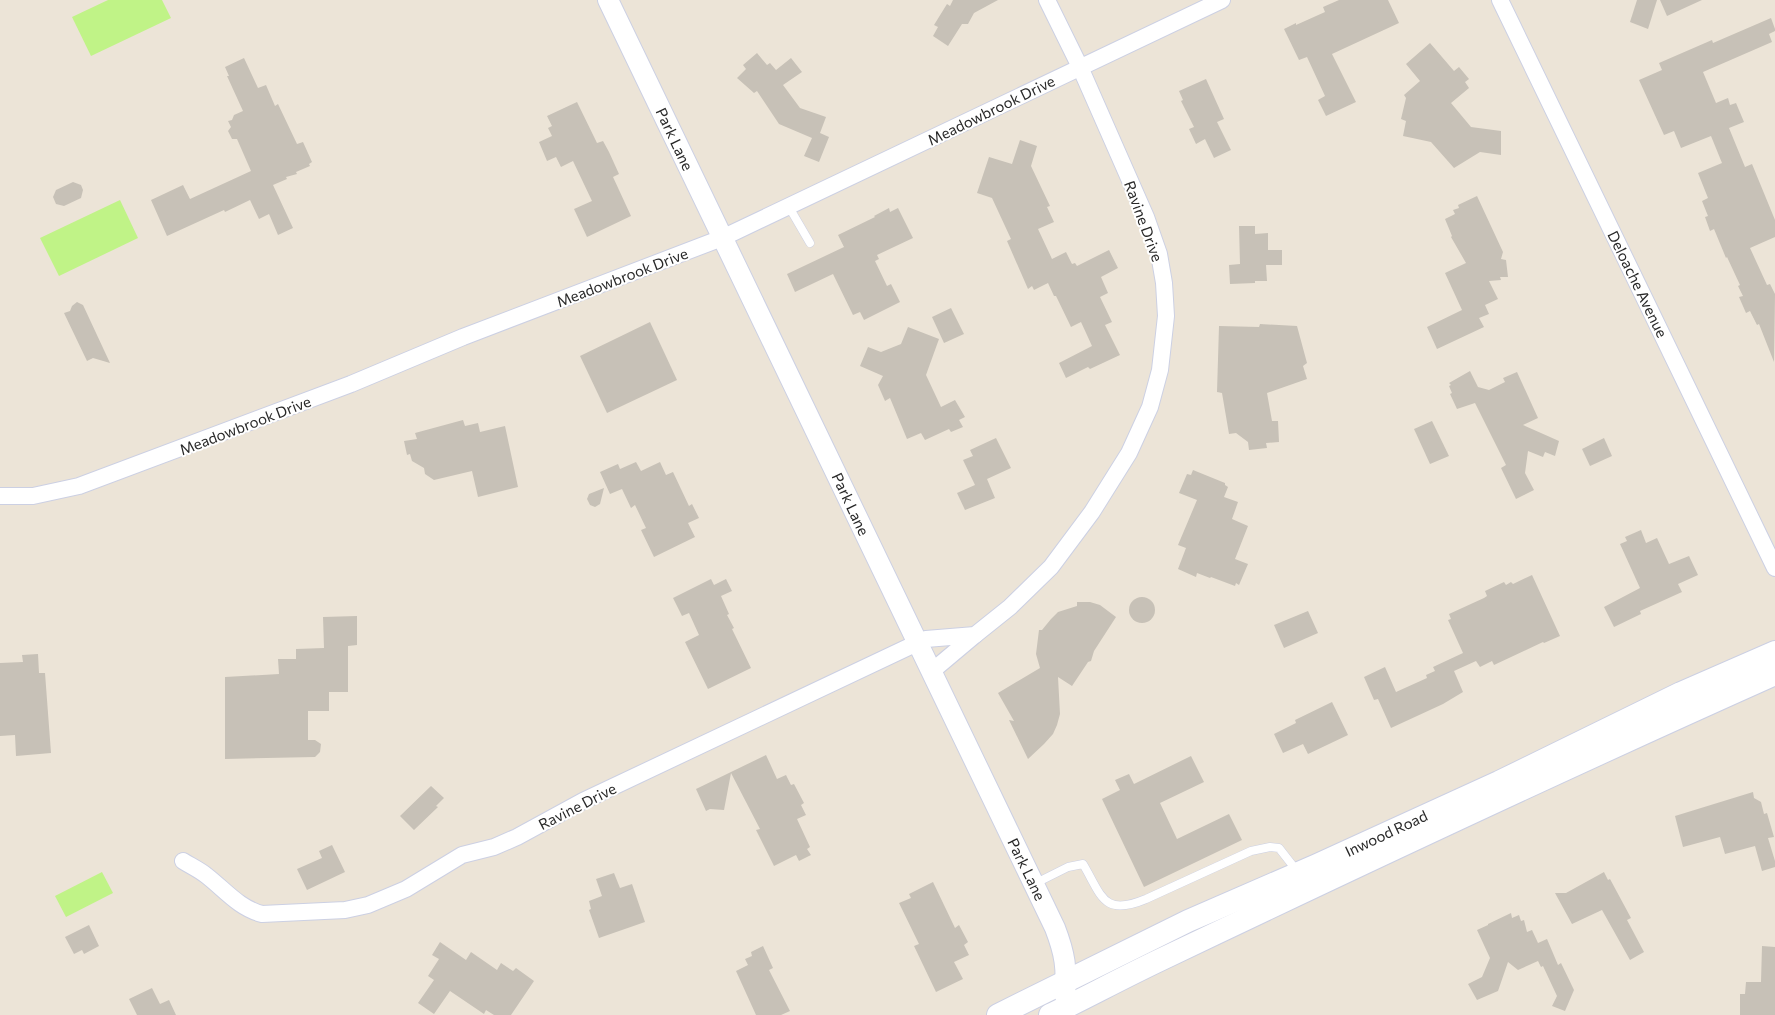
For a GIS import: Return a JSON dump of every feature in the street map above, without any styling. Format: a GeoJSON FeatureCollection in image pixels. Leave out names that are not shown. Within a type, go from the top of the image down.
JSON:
{"type":"FeatureCollection","features":[{"type":"Feature","properties":{"kind":"main road","name":"Inwood Road"},"geometry":{"type":"LineString","coordinates":[[1503,789],[1681,693],[1775,652]]}},
{"type":"Feature","properties":{"kind":"main road","name":"Inwood Road"},"geometry":{"type":"LineString","coordinates":[[998,1015],[1188,921],[1314,873],[1503,789],[1775,674]]}},
{"type":"Feature","properties":{"kind":"main road","name":"Inwood Road"},"geometry":{"type":"LineString","coordinates":[[1059,1013],[1158,961],[1314,873]]}},
{"type":"Feature","properties":{"kind":"street","name":"Park Lane"},"geometry":{"type":"LineString","coordinates":[[608,0],[1055,928],[1066,964],[1066,981],[1059,1013]]}},
{"type":"Feature","properties":{"kind":"street","name":"Ravine Drive"},"geometry":{"type":"LineString","coordinates":[[931,672],[1010,607],[1051,567],[1092,512],[1129,453],[1150,407],[1160,370],[1166,316],[1164,283],[1159,254],[1146,217],[1080,67],[1047,0]]}},
{"type":"Feature","properties":{"kind":"street","name":"Meadowbrook Drive"},"geometry":{"type":"LineString","coordinates":[[0,496],[32,496],[79,486],[334,391],[463,337],[722,238],[1222,0]]}},
{"type":"Feature","properties":{"kind":"street","name":"Deloache Avenue"},"geometry":{"type":"LineString","coordinates":[[1500,0],[1775,568]]}},
{"type":"Feature","properties":{"kind":"street","name":"Ravine Drive"},"geometry":{"type":"LineString","coordinates":[[183,861],[206,875],[241,905],[256,913],[345,910],[368,905],[406,888],[462,855],[494,847],[517,837],[584,802],[917,642],[975,635]]}},
{"type":"Feature","properties":{"kind":"lane"},"geometry":{"type":"LineString","coordinates":[[789,207],[810,243]]}},
{"type":"Feature","properties":{"kind":"lane"},"geometry":{"type":"LineString","coordinates":[[1034,884],[1068,867],[1082,864],[1100,895],[1110,904],[1121,907],[1146,899],[1251,851],[1270,847],[1279,848],[1314,873]]}},
{"type":"Feature","properties":{"kind":"green space"},"geometry":{"type":"Polygon","coordinates":[[[108,0],[162,0],[171,18],[91,56],[72,17],[108,0]]]}},
{"type":"Feature","properties":{"kind":"green space"},"geometry":{"type":"Polygon","coordinates":[[[120,200],[138,238],[59,276],[40,238],[120,200]]]}},
{"type":"Feature","properties":{"kind":"green space"},"geometry":{"type":"Polygon","coordinates":[[[102,872],[113,893],[66,917],[55,896],[102,872]]]}},
{"type":"Feature","properties":{"kind":"building"},"geometry":{"type":"Polygon","coordinates":[[[953,0],[998,0],[974,13],[968,24],[962,24],[948,46],[933,36],[938,27],[934,25],[947,4],[950,6],[953,0]]]}},
{"type":"Feature","properties":{"kind":"building"},"geometry":{"type":"Polygon","coordinates":[[[1339,0],[1388,0],[1399,23],[1332,54],[1356,102],[1326,116],[1318,100],[1325,96],[1307,57],[1299,60],[1284,29],[1325,12],[1323,7],[1339,0]]]}},
{"type":"Feature","properties":{"kind":"building"},"geometry":{"type":"Polygon","coordinates":[[[1637,0],[1657,0],[1648,29],[1630,22],[1637,0]]]}},
{"type":"Feature","properties":{"kind":"building"},"geometry":{"type":"Polygon","coordinates":[[[1660,0],[1702,0],[1667,16],[1660,0]]]}},
{"type":"Feature","properties":{"kind":"building"},"geometry":{"type":"Polygon","coordinates":[[[1771,18],[1775,29],[1775,31],[1769,34],[1772,42],[1703,72],[1716,103],[1728,98],[1730,105],[1736,103],[1744,122],[1729,128],[1745,167],[1752,164],[1775,220],[1775,237],[1750,248],[1767,285],[1770,284],[1775,294],[1774,362],[1759,324],[1757,325],[1750,311],[1746,313],[1739,297],[1743,296],[1738,286],[1740,285],[1714,229],[1710,231],[1705,217],[1708,216],[1702,201],[1708,198],[1698,173],[1722,163],[1711,136],[1681,148],[1674,131],[1664,135],[1639,80],[1662,70],[1659,63],[1712,40],[1713,43],[1771,18]]]}},
{"type":"Feature","properties":{"kind":"building"},"geometry":{"type":"Polygon","coordinates":[[[1430,43],[1454,71],[1459,67],[1469,79],[1465,82],[1469,88],[1451,103],[1471,127],[1501,131],[1501,155],[1480,152],[1454,168],[1431,142],[1403,136],[1406,121],[1401,119],[1406,98],[1404,95],[1420,81],[1406,64],[1430,43]]]}},
{"type":"Feature","properties":{"kind":"building"},"geometry":{"type":"Polygon","coordinates":[[[757,53],[767,65],[770,63],[776,70],[791,58],[802,72],[783,85],[800,108],[826,117],[820,133],[829,137],[819,162],[804,156],[812,138],[779,124],[757,91],[754,93],[737,78],[746,69],[743,65],[757,53]]]}},
{"type":"Feature","properties":{"kind":"building"},"geometry":{"type":"Polygon","coordinates":[[[244,58],[258,88],[266,85],[275,106],[278,104],[297,144],[303,142],[312,162],[309,164],[310,166],[296,172],[297,174],[286,177],[287,179],[273,185],[293,228],[278,235],[269,214],[259,219],[250,200],[167,236],[151,200],[183,185],[190,199],[251,171],[237,139],[232,139],[228,131],[231,127],[228,121],[232,120],[234,115],[243,111],[227,76],[229,76],[225,67],[244,58]]]}},
{"type":"Feature","properties":{"kind":"building"},"geometry":{"type":"Polygon","coordinates":[[[1206,79],[1224,119],[1217,122],[1231,150],[1214,158],[1205,139],[1196,144],[1189,129],[1194,127],[1181,101],[1183,100],[1179,91],[1206,79]]]}},
{"type":"Feature","properties":{"kind":"building"},"geometry":{"type":"Polygon","coordinates":[[[577,102],[597,143],[603,141],[609,152],[619,174],[613,177],[631,216],[587,237],[574,209],[592,201],[573,161],[561,167],[556,157],[547,161],[539,142],[552,136],[548,128],[552,126],[547,116],[577,102]]]}},
{"type":"Feature","properties":{"kind":"building"},"geometry":{"type":"Polygon","coordinates":[[[1020,140],[1037,146],[1031,166],[1050,206],[1047,207],[1054,222],[1038,229],[1052,259],[1066,252],[1072,264],[1075,263],[1077,266],[1109,250],[1118,268],[1101,277],[1108,293],[1100,297],[1112,322],[1105,325],[1120,355],[1066,378],[1059,363],[1092,346],[1081,322],[1071,327],[1048,283],[1034,290],[1032,286],[1028,289],[1007,241],[1011,239],[992,198],[977,193],[989,157],[1012,164],[1020,140]]]}},
{"type":"Feature","properties":{"kind":"building"},"geometry":{"type":"Polygon","coordinates":[[[73,182],[81,185],[83,190],[81,198],[64,206],[56,204],[53,197],[56,190],[73,182]]]}},
{"type":"Feature","properties":{"kind":"building"},"geometry":{"type":"Polygon","coordinates":[[[1477,196],[1503,252],[1501,259],[1506,260],[1508,277],[1500,277],[1501,280],[1489,281],[1498,299],[1485,305],[1489,314],[1479,318],[1484,327],[1437,349],[1427,327],[1462,310],[1445,273],[1466,263],[1451,237],[1445,219],[1455,214],[1453,210],[1459,208],[1458,205],[1477,196]]]}},
{"type":"Feature","properties":{"kind":"building"},"geometry":{"type":"Polygon","coordinates":[[[889,208],[890,212],[898,208],[913,238],[877,255],[879,259],[875,261],[887,286],[891,284],[900,302],[864,320],[860,312],[853,315],[833,274],[795,292],[787,274],[844,247],[838,235],[889,208]]]}},
{"type":"Feature","properties":{"kind":"building"},"geometry":{"type":"Polygon","coordinates":[[[1239,226],[1255,226],[1255,234],[1268,233],[1268,250],[1282,250],[1282,265],[1266,265],[1267,281],[1230,284],[1229,265],[1240,264],[1239,226]]]}},
{"type":"Feature","properties":{"kind":"building"},"geometry":{"type":"Polygon","coordinates":[[[77,302],[83,305],[110,363],[93,358],[87,361],[64,313],[70,311],[77,302]]]}},
{"type":"Feature","properties":{"kind":"building"},"geometry":{"type":"Polygon","coordinates":[[[951,308],[964,334],[944,343],[932,317],[951,308]]]}},
{"type":"Feature","properties":{"kind":"building"},"geometry":{"type":"Polygon","coordinates":[[[650,322],[677,380],[607,413],[580,356],[650,322]]]}},
{"type":"Feature","properties":{"kind":"building"},"geometry":{"type":"Polygon","coordinates":[[[1260,324],[1297,326],[1307,363],[1303,366],[1307,379],[1267,393],[1272,421],[1278,421],[1279,442],[1266,443],[1267,448],[1249,450],[1248,442],[1236,433],[1229,434],[1222,393],[1217,392],[1219,326],[1259,327],[1260,324]]]}},
{"type":"Feature","properties":{"kind":"building"},"geometry":{"type":"Polygon","coordinates":[[[908,327],[939,339],[926,375],[941,407],[955,400],[965,417],[959,420],[963,427],[951,432],[949,429],[925,440],[921,433],[907,439],[890,398],[885,401],[878,385],[883,376],[860,366],[868,347],[881,352],[901,344],[908,327]]]}},
{"type":"Feature","properties":{"kind":"building"},"geometry":{"type":"Polygon","coordinates":[[[1470,371],[1478,387],[1489,390],[1505,382],[1503,378],[1517,372],[1538,418],[1523,425],[1559,441],[1555,456],[1545,452],[1543,457],[1528,451],[1525,473],[1534,490],[1516,499],[1501,468],[1506,465],[1475,403],[1457,409],[1450,394],[1452,393],[1449,383],[1470,371]]]}},
{"type":"Feature","properties":{"kind":"building"},"geometry":{"type":"Polygon","coordinates":[[[463,420],[465,426],[478,423],[480,432],[505,426],[518,487],[478,497],[472,471],[434,480],[425,474],[424,468],[412,461],[410,454],[407,455],[404,441],[417,439],[415,433],[463,420]]]}},
{"type":"Feature","properties":{"kind":"building"},"geometry":{"type":"Polygon","coordinates":[[[1432,421],[1449,456],[1430,464],[1414,429],[1432,421]]]}},
{"type":"Feature","properties":{"kind":"building"},"geometry":{"type":"Polygon","coordinates":[[[996,438],[1011,468],[987,479],[995,498],[965,510],[957,493],[975,485],[963,460],[973,456],[970,450],[996,438]]]}},
{"type":"Feature","properties":{"kind":"building"},"geometry":{"type":"Polygon","coordinates":[[[1604,438],[1612,456],[1590,466],[1582,449],[1604,438]]]}},
{"type":"Feature","properties":{"kind":"building"},"geometry":{"type":"Polygon","coordinates":[[[636,462],[641,471],[660,462],[666,475],[673,472],[689,506],[692,504],[699,518],[688,523],[695,537],[654,557],[641,530],[646,528],[635,505],[631,508],[622,489],[610,494],[600,472],[618,464],[620,469],[636,462]]]}},
{"type":"Feature","properties":{"kind":"building"},"geometry":{"type":"Polygon","coordinates":[[[1193,470],[1225,483],[1228,487],[1224,497],[1238,502],[1232,519],[1248,526],[1235,559],[1248,564],[1239,585],[1236,583],[1235,586],[1197,573],[1196,577],[1178,569],[1186,548],[1178,545],[1197,500],[1179,493],[1187,474],[1191,475],[1193,470]]]}},
{"type":"Feature","properties":{"kind":"building"},"geometry":{"type":"Polygon","coordinates":[[[604,488],[600,504],[595,507],[590,505],[587,499],[589,494],[604,488]]]}},
{"type":"Feature","properties":{"kind":"building"},"geometry":{"type":"Polygon","coordinates":[[[1641,530],[1646,543],[1657,538],[1669,564],[1689,556],[1698,575],[1678,584],[1682,592],[1640,611],[1641,614],[1614,627],[1604,607],[1640,588],[1620,544],[1627,541],[1625,537],[1641,530]]]}},
{"type":"Feature","properties":{"kind":"building"},"geometry":{"type":"Polygon","coordinates":[[[1532,575],[1560,636],[1494,665],[1492,661],[1480,667],[1476,661],[1454,671],[1463,692],[1443,704],[1391,728],[1378,699],[1374,700],[1364,677],[1385,667],[1396,692],[1427,678],[1426,675],[1435,671],[1433,667],[1463,653],[1448,620],[1451,619],[1449,614],[1484,598],[1487,596],[1485,591],[1504,582],[1506,585],[1511,582],[1513,584],[1532,575]]]}},
{"type":"Feature","properties":{"kind":"building"},"geometry":{"type":"Polygon","coordinates":[[[711,579],[714,585],[726,579],[732,591],[721,596],[729,614],[727,615],[734,628],[732,629],[751,668],[708,689],[685,642],[699,635],[689,613],[682,616],[673,598],[711,579]]]}},
{"type":"Feature","properties":{"kind":"building"},"geometry":{"type":"Polygon","coordinates":[[[1142,597],[1151,601],[1155,610],[1151,619],[1142,623],[1133,619],[1129,610],[1133,601],[1142,597]]]}},
{"type":"Feature","properties":{"kind":"building"},"geometry":{"type":"Polygon","coordinates":[[[1077,602],[1090,602],[1100,605],[1116,617],[1094,651],[1091,661],[1088,662],[1072,686],[1058,677],[1060,714],[1057,725],[1053,734],[1028,759],[1009,720],[1014,721],[998,693],[1040,668],[1036,654],[1039,630],[1042,630],[1058,612],[1077,606],[1077,602]]]}},
{"type":"Feature","properties":{"kind":"building"},"geometry":{"type":"Polygon","coordinates":[[[1308,611],[1318,633],[1284,648],[1274,625],[1308,611]]]}},
{"type":"Feature","properties":{"kind":"building"},"geometry":{"type":"Polygon","coordinates":[[[357,616],[357,645],[348,646],[348,692],[329,692],[329,711],[308,711],[308,740],[315,740],[321,744],[320,752],[315,757],[225,759],[225,677],[279,674],[278,659],[296,659],[296,649],[324,648],[323,617],[357,616]]]}},
{"type":"Feature","properties":{"kind":"building"},"geometry":{"type":"Polygon","coordinates":[[[38,654],[39,673],[45,673],[51,753],[16,756],[15,735],[0,736],[0,663],[23,662],[22,655],[38,654]]]}},
{"type":"Feature","properties":{"kind":"building"},"geometry":{"type":"Polygon","coordinates":[[[1332,702],[1348,735],[1308,754],[1303,744],[1283,753],[1274,734],[1296,723],[1295,720],[1332,702]]]}},
{"type":"Feature","properties":{"kind":"building"},"geometry":{"type":"Polygon","coordinates":[[[766,755],[777,779],[786,775],[791,785],[794,784],[804,803],[801,805],[806,815],[797,819],[810,847],[807,849],[811,855],[799,861],[796,855],[774,866],[756,830],[760,829],[731,773],[724,810],[710,809],[706,811],[696,789],[766,755]]]}},
{"type":"Feature","properties":{"kind":"building"},"geometry":{"type":"Polygon","coordinates":[[[1191,756],[1204,782],[1160,803],[1177,839],[1229,814],[1242,840],[1144,887],[1102,799],[1120,790],[1115,780],[1129,774],[1134,784],[1191,756]]]}},
{"type":"Feature","properties":{"kind":"building"},"geometry":{"type":"Polygon","coordinates":[[[431,786],[444,798],[436,806],[438,807],[414,830],[400,816],[431,786]]]}},
{"type":"Feature","properties":{"kind":"building"},"geometry":{"type":"Polygon","coordinates":[[[1753,792],[1754,798],[1761,802],[1764,814],[1767,813],[1774,837],[1768,838],[1775,867],[1762,871],[1755,846],[1725,854],[1720,837],[1683,847],[1675,816],[1753,792]]]}},
{"type":"Feature","properties":{"kind":"building"},"geometry":{"type":"Polygon","coordinates":[[[332,845],[345,872],[307,890],[297,869],[322,858],[319,851],[332,845]]]}},
{"type":"Feature","properties":{"kind":"building"},"geometry":{"type":"Polygon","coordinates":[[[1604,872],[1608,880],[1610,879],[1631,918],[1627,920],[1644,952],[1630,960],[1602,910],[1572,924],[1555,893],[1566,893],[1604,872]]]}},
{"type":"Feature","properties":{"kind":"building"},"geometry":{"type":"Polygon","coordinates":[[[614,873],[620,888],[632,884],[645,922],[599,938],[589,910],[591,909],[589,901],[602,896],[596,879],[614,873]]]}},
{"type":"Feature","properties":{"kind":"building"},"geometry":{"type":"Polygon","coordinates":[[[933,882],[955,928],[959,925],[968,942],[964,945],[969,955],[954,962],[963,979],[936,992],[914,946],[919,944],[899,903],[911,898],[909,894],[933,882]]]}},
{"type":"Feature","properties":{"kind":"building"},"geometry":{"type":"Polygon","coordinates":[[[1511,913],[1512,918],[1519,915],[1521,921],[1524,920],[1527,932],[1532,930],[1538,943],[1547,939],[1558,965],[1561,963],[1574,990],[1565,1011],[1552,1006],[1557,996],[1543,966],[1541,967],[1538,961],[1518,970],[1508,962],[1498,991],[1477,1000],[1468,984],[1482,977],[1490,958],[1477,930],[1511,913]]]}},
{"type":"Feature","properties":{"kind":"building"},"geometry":{"type":"Polygon","coordinates":[[[89,925],[99,946],[84,954],[82,950],[74,954],[65,937],[89,925]]]}},
{"type":"Feature","properties":{"kind":"building"},"geometry":{"type":"Polygon","coordinates":[[[440,942],[466,960],[471,952],[497,970],[501,963],[513,971],[516,968],[534,981],[511,1015],[494,1015],[486,1010],[484,1014],[450,991],[434,1014],[418,1003],[434,980],[428,976],[439,959],[432,955],[440,942]]]}},
{"type":"Feature","properties":{"kind":"building"},"geometry":{"type":"Polygon","coordinates":[[[763,946],[773,968],[769,970],[790,1011],[781,1015],[756,1015],[736,971],[748,965],[745,959],[752,956],[751,952],[763,946]]]}},
{"type":"Feature","properties":{"kind":"building"},"geometry":{"type":"Polygon","coordinates":[[[1762,946],[1775,947],[1775,1015],[1740,1015],[1740,994],[1745,994],[1746,982],[1761,982],[1762,946]]]}},
{"type":"Feature","properties":{"kind":"building"},"geometry":{"type":"Polygon","coordinates":[[[152,988],[160,1004],[169,1000],[176,1015],[137,1015],[129,999],[152,988]]]}}]}
